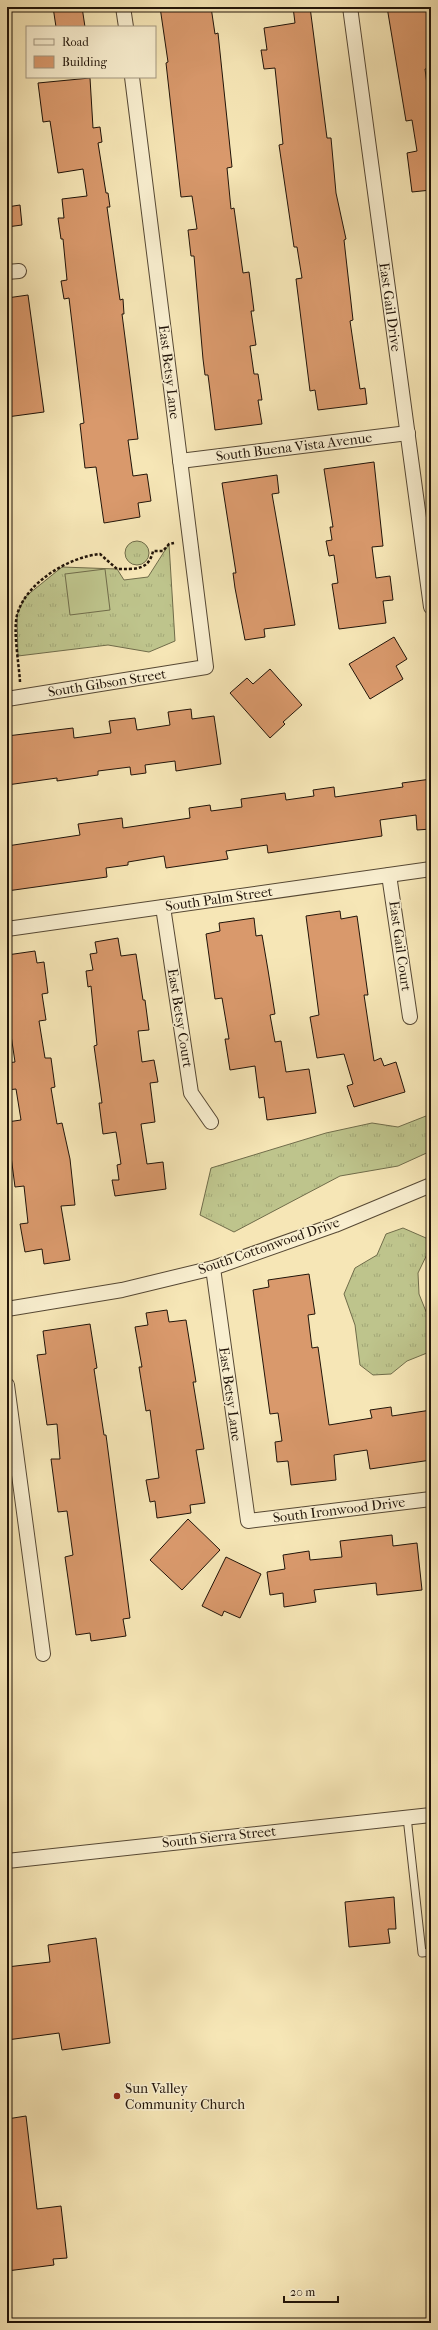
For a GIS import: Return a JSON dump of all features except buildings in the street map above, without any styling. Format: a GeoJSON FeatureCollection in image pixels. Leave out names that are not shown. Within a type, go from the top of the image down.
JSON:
{"type":"FeatureCollection","features":[{"type":"Feature","properties":{"kind":"street"},"geometry":{"type":"LineString","coordinates":[[123,7],[126,26]]}},
{"type":"Feature","properties":{"kind":"street","name":"East Gail Drive"},"geometry":{"type":"LineString","coordinates":[[350,7],[431,607]]}},
{"type":"Feature","properties":{"kind":"street","name":"East Betsy Lane"},"geometry":{"type":"LineString","coordinates":[[132,78],[206,667]]}},
{"type":"Feature","properties":{"kind":"street","name":"South Buena Vista Avenue"},"geometry":{"type":"LineString","coordinates":[[180,461],[408,433]]}},
{"type":"Feature","properties":{"kind":"street","name":"South Gibson Street"},"geometry":{"type":"LineString","coordinates":[[7,699],[206,667]]}},
{"type":"Feature","properties":{"kind":"street","name":"South Palm Street"},"geometry":{"type":"LineString","coordinates":[[7,929],[431,869]]}},
{"type":"Feature","properties":{"kind":"street","name":"East Gail Court"},"geometry":{"type":"LineString","coordinates":[[389,875],[410,1017]]}},
{"type":"Feature","properties":{"kind":"street","name":"East Betsy Court"},"geometry":{"type":"LineString","coordinates":[[163,907],[191,1093],[211,1122]]}},
{"type":"Feature","properties":{"kind":"street","name":"South Cottonwood Drive"},"geometry":{"type":"LineString","coordinates":[[7,1309],[122,1290],[213,1268],[335,1225],[431,1185]]}},
{"type":"Feature","properties":{"kind":"street","name":"East Betsy Lane"},"geometry":{"type":"LineString","coordinates":[[213,1268],[248,1521]]}},
{"type":"Feature","properties":{"kind":"street"},"geometry":{"type":"LineString","coordinates":[[7,1385],[43,1654]]}},
{"type":"Feature","properties":{"kind":"street","name":"South Ironwood Drive"},"geometry":{"type":"LineString","coordinates":[[248,1521],[431,1499]]}},
{"type":"Feature","properties":{"kind":"street","name":"South Sierra Street"},"geometry":{"type":"LineString","coordinates":[[7,1861],[431,1815]]}},
{"type":"Feature","properties":{"kind":"lane"},"geometry":{"type":"LineString","coordinates":[[407,1817],[422,1953],[431,1952]]}},
{"type":"Feature","properties":{"kind":"path"},"geometry":{"type":"LineString","coordinates":[[22,697],[17,615],[25,597],[38,585],[68,563],[87,555],[100,554],[117,569],[133,569],[146,565],[151,560],[153,551],[163,550],[169,544],[190,539]]}},
{"type":"Feature","properties":{"kind":"green space"},"geometry":{"type":"Polygon","coordinates":[[[137,541],[146,544],[149,553],[146,562],[137,565],[128,562],[125,553],[128,544],[137,541]]]}},
{"type":"Feature","properties":{"kind":"green space"},"geometry":{"type":"Polygon","coordinates":[[[169,544],[175,641],[149,652],[108,645],[18,656],[17,615],[25,597],[62,567],[117,569],[124,580],[148,577],[169,544]]]}},
{"type":"Feature","properties":{"kind":"green space"},"geometry":{"type":"Polygon","coordinates":[[[105,569],[110,610],[70,615],[65,574],[105,569]]]}},
{"type":"Feature","properties":{"kind":"green space"},"geometry":{"type":"Polygon","coordinates":[[[431,1111],[431,1151],[398,1166],[340,1176],[234,1232],[200,1215],[211,1168],[326,1133],[372,1123],[398,1127],[426,1116],[431,1111]]]}},
{"type":"Feature","properties":{"kind":"green space"},"geometry":{"type":"Polygon","coordinates":[[[403,1228],[426,1238],[431,1246],[418,1273],[419,1294],[431,1324],[431,1346],[427,1353],[407,1361],[391,1374],[373,1375],[360,1365],[355,1325],[344,1294],[355,1268],[377,1255],[386,1234],[403,1228]]]}},
{"type":"Feature","properties":{"kind":"place","name":"Sun Valley Community Church"},"geometry":{"type":"Point","coordinates":[117,2096]}}]}
